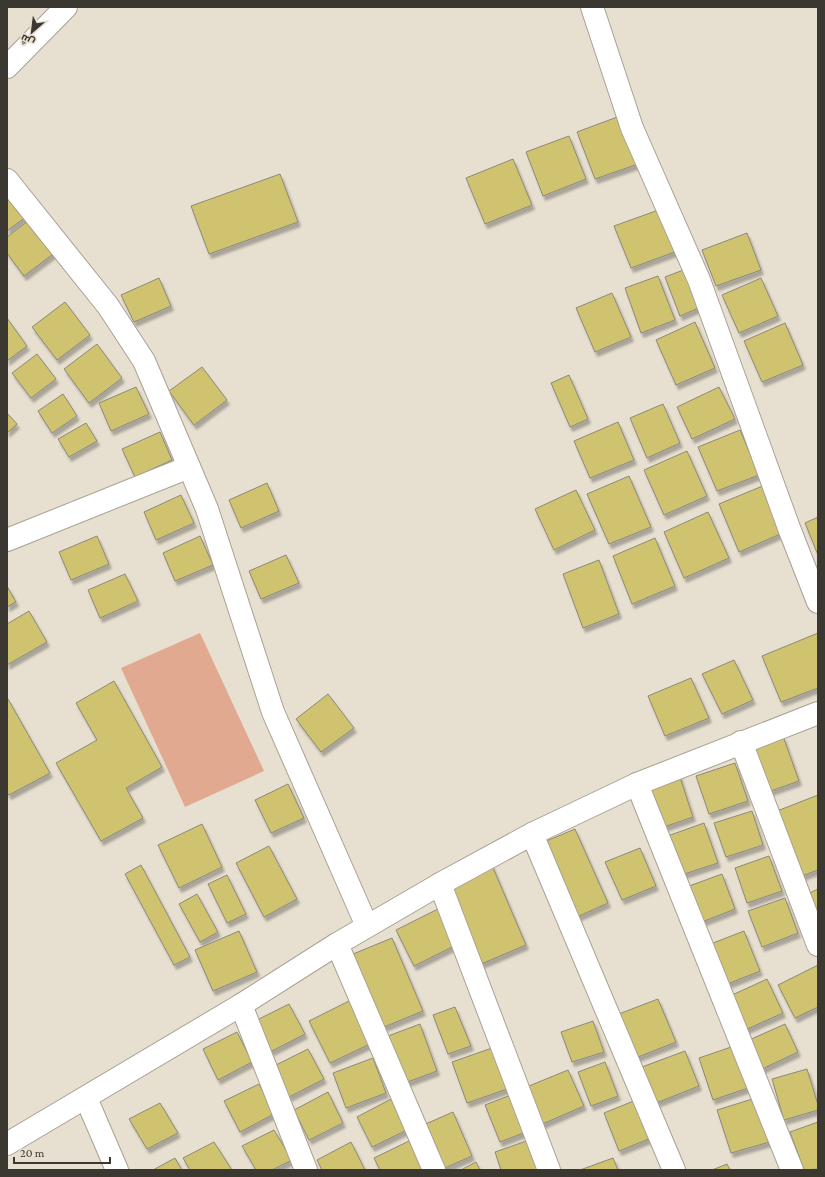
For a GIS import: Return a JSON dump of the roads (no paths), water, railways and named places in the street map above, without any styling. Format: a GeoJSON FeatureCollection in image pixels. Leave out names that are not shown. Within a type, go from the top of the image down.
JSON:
{"type":"FeatureCollection","features":[{"type":"Feature","properties":{"kind":"street"},"geometry":{"type":"LineString","coordinates":[[7,68],[66,7]]}},
{"type":"Feature","properties":{"kind":"street"},"geometry":{"type":"LineString","coordinates":[[592,7],[632,128],[699,280],[789,528],[818,602]]}},
{"type":"Feature","properties":{"kind":"street"},"geometry":{"type":"LineString","coordinates":[[7,180],[108,306],[144,361],[207,509],[273,712],[367,926]]}},
{"type":"Feature","properties":{"kind":"street"},"geometry":{"type":"LineString","coordinates":[[7,540],[189,467]]}},
{"type":"Feature","properties":{"kind":"street"},"geometry":{"type":"LineString","coordinates":[[7,1144],[86,1098],[367,926],[532,834],[637,784],[818,713]]}},
{"type":"Feature","properties":{"kind":"street"},"geometry":{"type":"LineString","coordinates":[[741,742],[818,945]]}},
{"type":"Feature","properties":{"kind":"street"},"geometry":{"type":"LineString","coordinates":[[637,784],[792,1170]]}},
{"type":"Feature","properties":{"kind":"street"},"geometry":{"type":"LineString","coordinates":[[532,834],[674,1170]]}},
{"type":"Feature","properties":{"kind":"street"},"geometry":{"type":"LineString","coordinates":[[440,884],[549,1170]]}},
{"type":"Feature","properties":{"kind":"street"},"geometry":{"type":"LineString","coordinates":[[337,944],[434,1170]]}},
{"type":"Feature","properties":{"kind":"street"},"geometry":{"type":"LineString","coordinates":[[241,1004],[306,1170]]}},
{"type":"Feature","properties":{"kind":"street"},"geometry":{"type":"LineString","coordinates":[[86,1098],[117,1170]]}}]}
